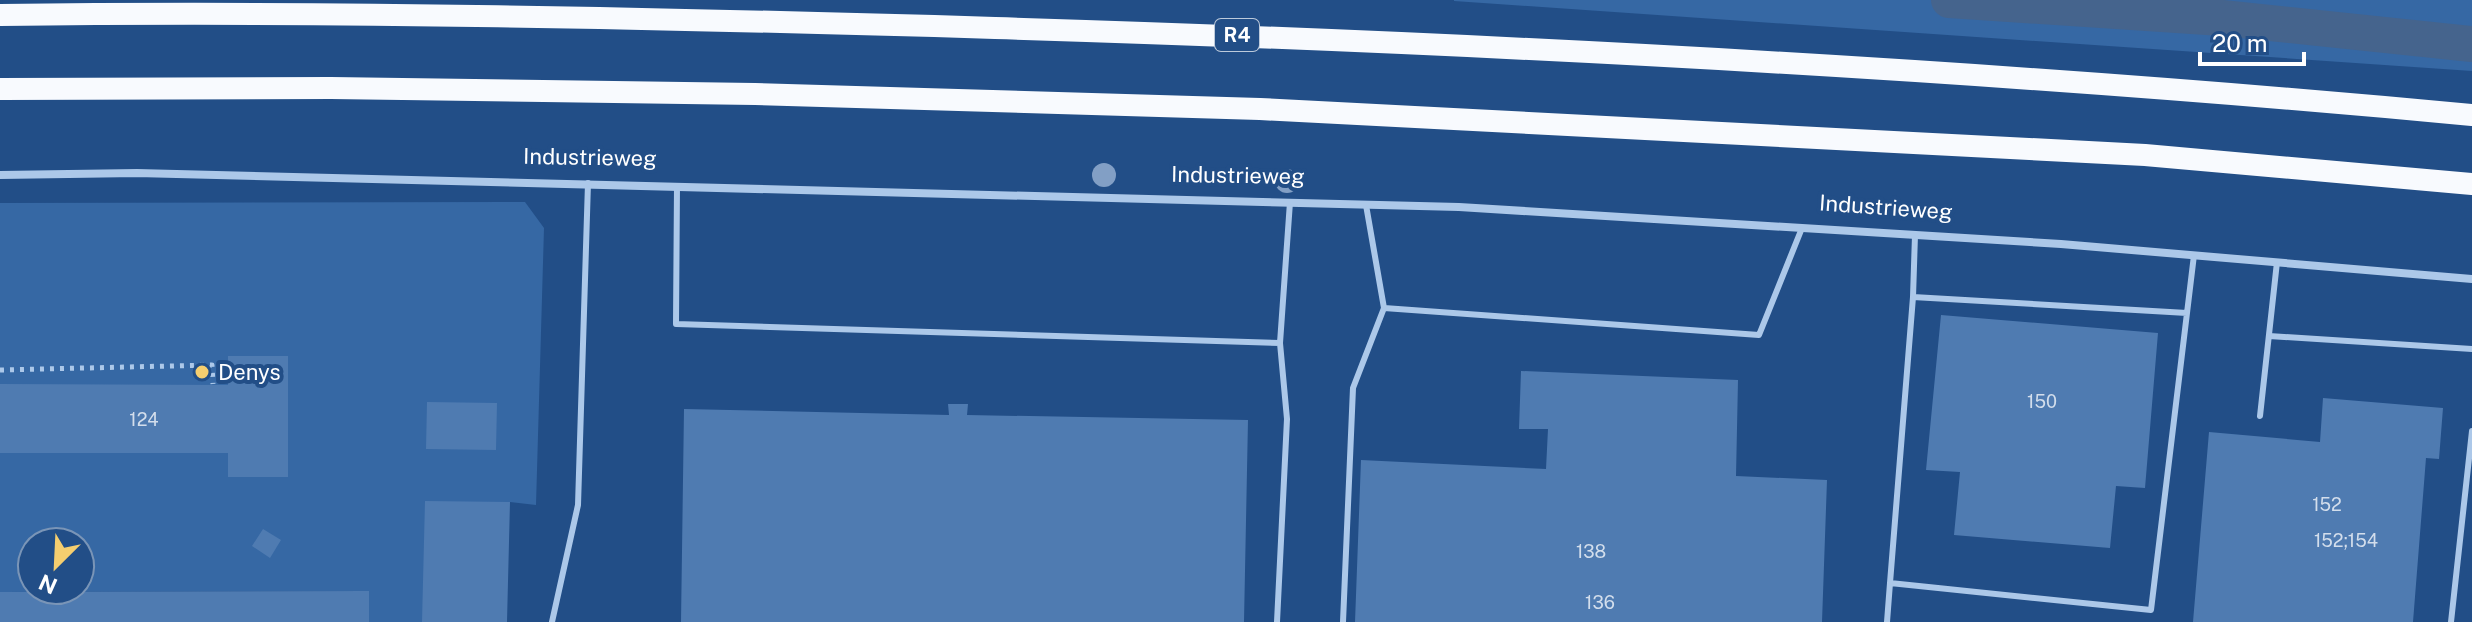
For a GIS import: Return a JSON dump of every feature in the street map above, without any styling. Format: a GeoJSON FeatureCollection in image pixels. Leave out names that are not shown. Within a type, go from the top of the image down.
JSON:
{"type":"FeatureCollection","features":[{"type":"Feature","properties":{"kind":"highway","name":"R4"},"geometry":{"type":"LineString","coordinates":[[0,15],[567,15],[1404,40],[2217,91],[2472,115]]}},
{"type":"Feature","properties":{"kind":"highway"},"geometry":{"type":"LineString","coordinates":[[0,89],[331,88],[755,94],[1276,109],[2129,154],[2472,184]]}},
{"type":"Feature","properties":{"kind":"street","name":"Industrieweg"},"geometry":{"type":"LineString","coordinates":[[0,175],[137,173],[1366,205],[1915,235],[2472,279]]}},
{"type":"Feature","properties":{"kind":"lane"},"geometry":{"type":"LineString","coordinates":[[552,622],[578,505],[588,183]]}},
{"type":"Feature","properties":{"kind":"lane"},"geometry":{"type":"LineString","coordinates":[[677,186],[676,324],[1280,343]]}},
{"type":"Feature","properties":{"kind":"lane"},"geometry":{"type":"LineString","coordinates":[[1277,622],[1287,419],[1280,343],[1290,202]]}},
{"type":"Feature","properties":{"kind":"lane"},"geometry":{"type":"LineString","coordinates":[[1343,622],[1353,388],[1384,308],[1366,205]]}},
{"type":"Feature","properties":{"kind":"lane"},"geometry":{"type":"LineString","coordinates":[[1384,308],[1759,335],[1802,228]]}},
{"type":"Feature","properties":{"kind":"lane"},"geometry":{"type":"LineString","coordinates":[[1887,622],[1913,297],[1915,235]]}},
{"type":"Feature","properties":{"kind":"lane"},"geometry":{"type":"LineString","coordinates":[[2151,622],[2194,255]]}},
{"type":"Feature","properties":{"kind":"lane"},"geometry":{"type":"LineString","coordinates":[[2260,416],[2277,262]]}},
{"type":"Feature","properties":{"kind":"lane"},"geometry":{"type":"LineString","coordinates":[[1913,297],[2187,313]]}},
{"type":"Feature","properties":{"kind":"lane"},"geometry":{"type":"LineString","coordinates":[[2269,336],[2472,349]]}},
{"type":"Feature","properties":{"kind":"lane"},"geometry":{"type":"LineString","coordinates":[[2451,622],[2472,431]]}},
{"type":"Feature","properties":{"kind":"lane"},"geometry":{"type":"LineString","coordinates":[[1890,583],[2151,610]]}},
{"type":"Feature","properties":{"kind":"path"},"geometry":{"type":"LineString","coordinates":[[0,370],[212,365],[213,384]]}},
{"type":"Feature","properties":{"kind":"shaded area"},"geometry":{"type":"Polygon","coordinates":[[[1454,0],[2472,0],[2472,71],[1454,1],[1454,0]]]}},
{"type":"Feature","properties":{"kind":"shaded area","name":"Denys"},"geometry":{"type":"Polygon","coordinates":[[[525,202],[544,228],[536,505],[510,502],[422,622],[369,622],[369,591],[96,592],[96,526],[16,526],[16,592],[0,592],[0,203],[525,202]]]}},
{"type":"Feature","properties":{"kind":"building"},"geometry":{"type":"Polygon","coordinates":[[[1941,315],[2158,333],[2145,488],[2116,486],[2110,548],[1954,535],[1960,472],[1926,470],[1941,315]]]}},
{"type":"Feature","properties":{"kind":"building"},"geometry":{"type":"Polygon","coordinates":[[[228,356],[288,356],[288,477],[228,477],[228,453],[0,453],[0,384],[228,385],[228,356]]]}},
{"type":"Feature","properties":{"kind":"building"},"geometry":{"type":"Polygon","coordinates":[[[1521,371],[1738,380],[1736,476],[1827,480],[1822,622],[1355,622],[1361,460],[1546,469],[1548,429],[1519,429],[1521,371]]]}},
{"type":"Feature","properties":{"kind":"building"},"geometry":{"type":"Polygon","coordinates":[[[2323,398],[2443,408],[2439,459],[2426,458],[2413,622],[2193,622],[2209,432],[2320,442],[2323,398]]]}},
{"type":"Feature","properties":{"kind":"building"},"geometry":{"type":"Polygon","coordinates":[[[427,402],[497,403],[496,450],[426,449],[427,402]]]}},
{"type":"Feature","properties":{"kind":"building"},"geometry":{"type":"Polygon","coordinates":[[[948,404],[968,404],[967,415],[1248,420],[1244,622],[681,622],[684,409],[949,415],[948,404]]]}},
{"type":"Feature","properties":{"kind":"building"},"geometry":{"type":"Polygon","coordinates":[[[425,501],[510,502],[507,622],[422,622],[425,501]]]}},
{"type":"Feature","properties":{"kind":"building"},"geometry":{"type":"Polygon","coordinates":[[[263,529],[281,540],[270,558],[252,546],[263,529]]]}},
{"type":"Feature","properties":{"kind":"building"},"geometry":{"type":"Polygon","coordinates":[[[369,591],[369,622],[0,622],[0,592],[16,592],[16,606],[96,606],[96,592],[369,591]]]}},
{"type":"Feature","properties":{"kind":"waterway"},"geometry":{"type":"LineString","coordinates":[[1949,0],[2222,18],[2472,44]]}},
{"type":"Feature","properties":{"kind":"place","name":"Denys"},"geometry":{"type":"Point","coordinates":[202,372]}}]}
